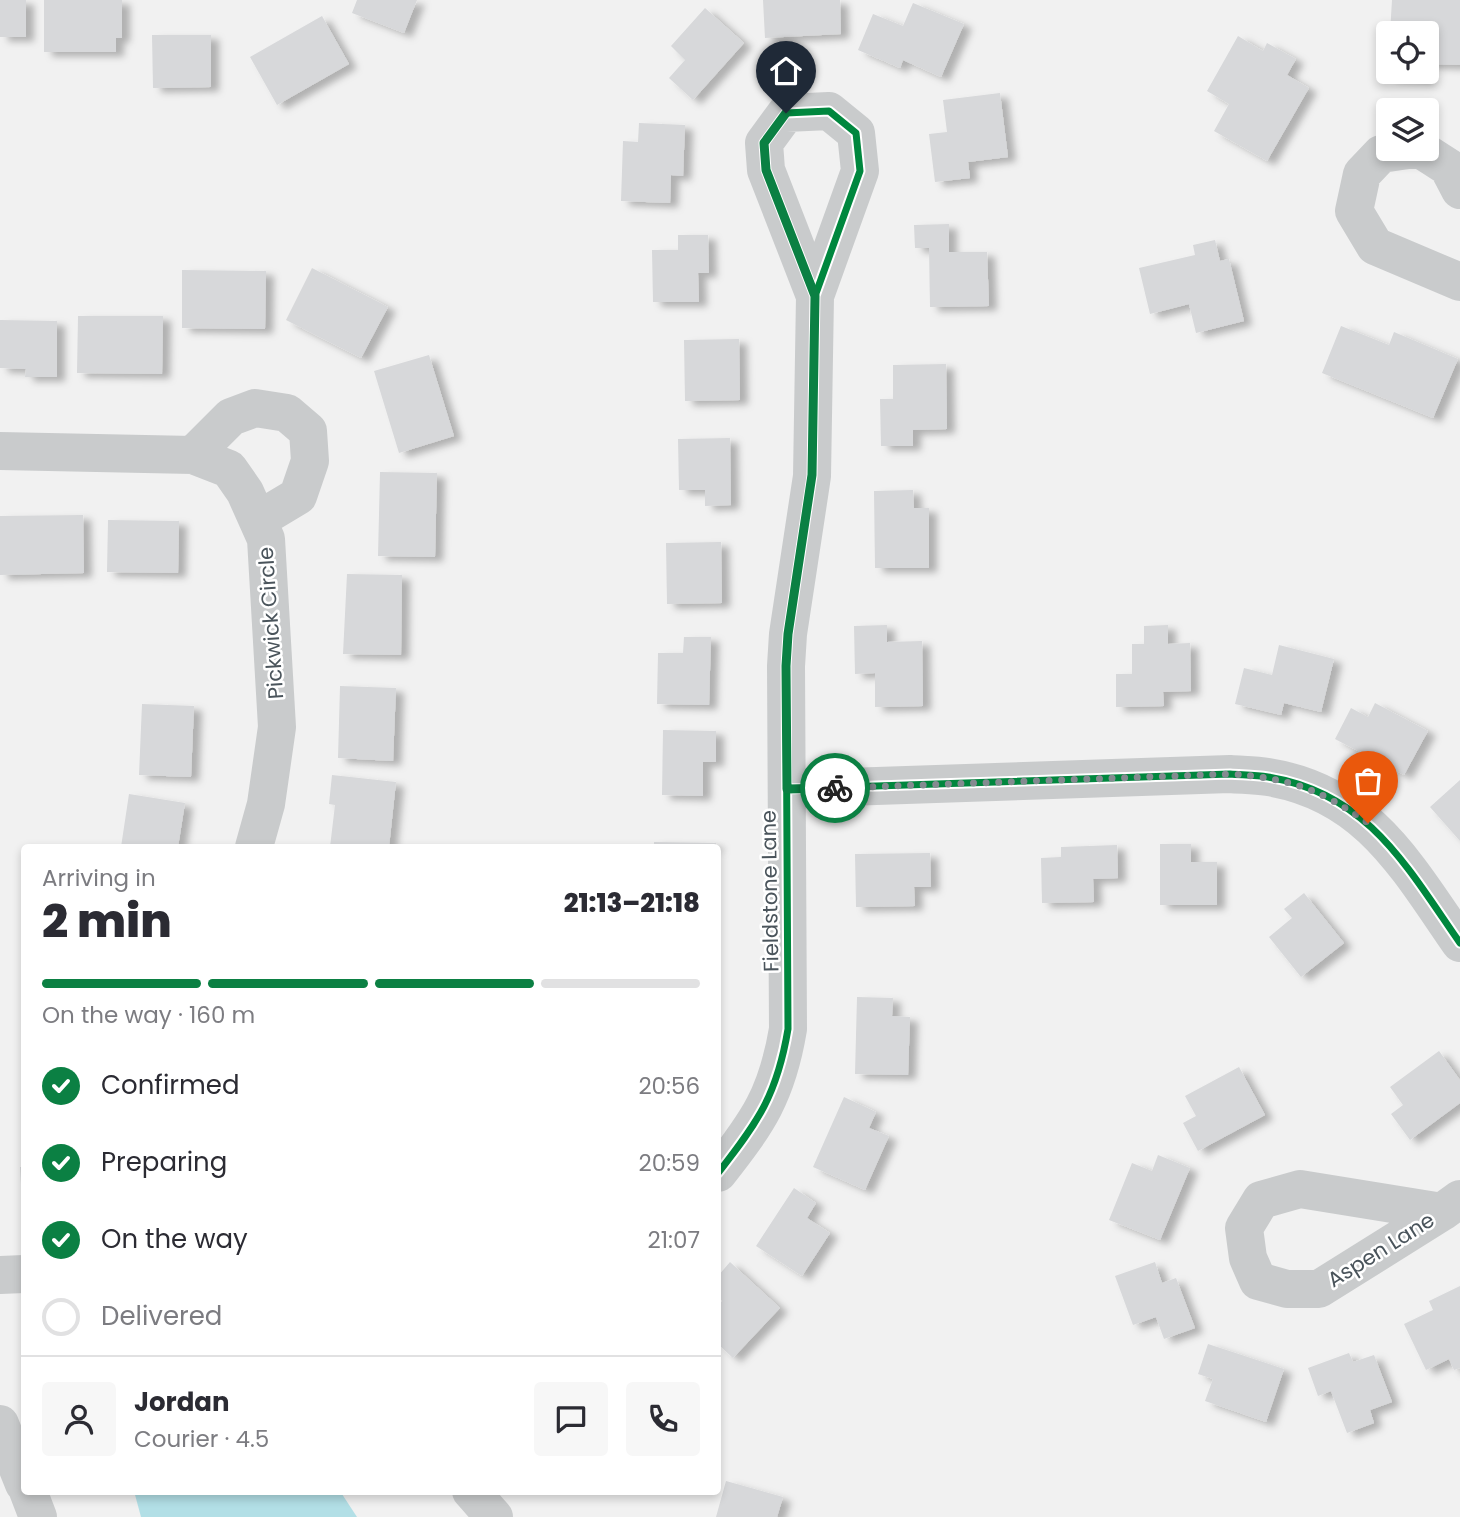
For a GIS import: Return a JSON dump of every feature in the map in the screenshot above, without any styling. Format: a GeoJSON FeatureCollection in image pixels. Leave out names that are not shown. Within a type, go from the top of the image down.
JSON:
{"type":"FeatureCollection","features":[{"type":"Feature","properties":{"kind":"street"},"geometry":{"type":"LineString","coordinates":[[1376,159],[1362,174],[1354,211],[1375,246],[1460,282]]}},
{"type":"Feature","properties":{"kind":"street"},"geometry":{"type":"LineString","coordinates":[[1438,161],[1448,167],[1460,190]]}},
{"type":"Feature","properties":{"kind":"street","name":"Fieldstone Lane"},"geometry":{"type":"LineString","coordinates":[[721,1169],[750,1132],[769,1100],[782,1065],[789,1010],[786,666],[788,634],[812,475],[815,296]]}},
{"type":"Feature","properties":{"kind":"street"},"geometry":{"type":"LineString","coordinates":[[193,456],[231,417],[255,408],[287,413],[308,431],[310,460],[298,496],[258,520]]}},
{"type":"Feature","properties":{"kind":"street","name":"Pickwick Circle"},"geometry":{"type":"LineString","coordinates":[[0,451],[193,456],[229,469],[246,492],[266,539],[277,727],[266,804],[255,844]]}},
{"type":"Feature","properties":{"kind":"street"},"geometry":{"type":"LineString","coordinates":[[787,789],[1230,774],[1267,777],[1315,791],[1368,823],[1394,849],[1460,943]]}},
{"type":"Feature","properties":{"kind":"street"},"geometry":{"type":"LineString","coordinates":[[0,1275],[21,1274]]}},
{"type":"Feature","properties":{"kind":"street"},"geometry":{"type":"LineString","coordinates":[[0,1424],[21,1476]]}},
{"type":"Feature","properties":{"kind":"street"},"geometry":{"type":"LineString","coordinates":[[30,1495],[38,1517]]}},
{"type":"Feature","properties":{"kind":"street"},"geometry":{"type":"LineString","coordinates":[[475,1495],[494,1517]]}},
{"type":"Feature","properties":{"kind":"water"},"geometry":{"type":"Polygon","coordinates":[[[135,1495],[343,1495],[357,1517],[141,1517],[135,1495]]]}},
{"type":"Feature","properties":{"kind":"building"},"geometry":{"type":"Polygon","coordinates":[[[0,0],[26,0],[26,37],[0,37],[0,0]]]}},
{"type":"Feature","properties":{"kind":"building"},"geometry":{"type":"Polygon","coordinates":[[[44,0],[122,0],[122,38],[116,38],[116,52],[44,52],[44,0]]]}},
{"type":"Feature","properties":{"kind":"building"},"geometry":{"type":"Polygon","coordinates":[[[357,0],[417,0],[404,33],[352,13],[357,0]]]}},
{"type":"Feature","properties":{"kind":"building"},"geometry":{"type":"Polygon","coordinates":[[[763,0],[840,0],[841,34],[765,38],[763,0]]]}},
{"type":"Feature","properties":{"kind":"building"},"geometry":{"type":"Polygon","coordinates":[[[1392,0],[1460,0],[1460,65],[1439,64],[1439,21],[1391,21],[1392,0]]]}},
{"type":"Feature","properties":{"kind":"building"},"geometry":{"type":"Polygon","coordinates":[[[913,3],[964,24],[941,77],[903,60],[900,68],[858,50],[873,14],[903,26],[913,3]]]}},
{"type":"Feature","properties":{"kind":"building"},"geometry":{"type":"Polygon","coordinates":[[[705,8],[744,43],[693,100],[669,78],[685,60],[671,46],[705,8]]]}},
{"type":"Feature","properties":{"kind":"building"},"geometry":{"type":"Polygon","coordinates":[[[322,16],[349,64],[277,105],[250,57],[322,16]]]}},
{"type":"Feature","properties":{"kind":"building"},"geometry":{"type":"Polygon","coordinates":[[[152,35],[211,35],[211,87],[153,88],[152,35]]]}},
{"type":"Feature","properties":{"kind":"building"},"geometry":{"type":"Polygon","coordinates":[[[1238,36],[1263,51],[1267,43],[1296,59],[1287,75],[1309,88],[1267,161],[1214,131],[1229,104],[1207,91],[1238,36]]]}},
{"type":"Feature","properties":{"kind":"building"},"geometry":{"type":"Polygon","coordinates":[[[1000,93],[1008,157],[968,162],[970,178],[935,182],[929,134],[947,132],[943,100],[1000,93]]]}},
{"type":"Feature","properties":{"kind":"building"},"geometry":{"type":"Polygon","coordinates":[[[639,123],[685,125],[683,176],[671,175],[670,203],[621,201],[623,141],[638,142],[639,123]]]}},
{"type":"Feature","properties":{"kind":"building"},"geometry":{"type":"Polygon","coordinates":[[[949,224],[949,252],[987,252],[989,306],[930,307],[929,248],[915,248],[914,225],[949,224]]]}},
{"type":"Feature","properties":{"kind":"building"},"geometry":{"type":"Polygon","coordinates":[[[678,235],[708,235],[709,273],[698,273],[699,302],[653,302],[652,250],[678,250],[678,235]]]}},
{"type":"Feature","properties":{"kind":"building"},"geometry":{"type":"Polygon","coordinates":[[[1215,240],[1220,261],[1229,259],[1244,321],[1196,333],[1189,304],[1150,314],[1139,268],[1195,255],[1193,245],[1215,240]]]}},
{"type":"Feature","properties":{"kind":"building"},"geometry":{"type":"Polygon","coordinates":[[[312,268],[388,307],[361,358],[286,320],[312,268]]]}},
{"type":"Feature","properties":{"kind":"building"},"geometry":{"type":"Polygon","coordinates":[[[182,270],[266,271],[265,329],[182,328],[182,270]]]}},
{"type":"Feature","properties":{"kind":"building"},"geometry":{"type":"Polygon","coordinates":[[[78,316],[163,316],[162,374],[77,373],[78,316]]]}},
{"type":"Feature","properties":{"kind":"building"},"geometry":{"type":"Polygon","coordinates":[[[0,320],[57,321],[57,377],[25,377],[26,369],[0,368],[0,320]]]}},
{"type":"Feature","properties":{"kind":"building"},"geometry":{"type":"Polygon","coordinates":[[[1341,326],[1389,345],[1394,332],[1458,359],[1433,418],[1322,373],[1341,326]]]}},
{"type":"Feature","properties":{"kind":"building"},"geometry":{"type":"Polygon","coordinates":[[[739,339],[740,400],[685,401],[684,340],[739,339]]]}},
{"type":"Feature","properties":{"kind":"building"},"geometry":{"type":"Polygon","coordinates":[[[429,355],[454,436],[399,453],[374,371],[429,355]]]}},
{"type":"Feature","properties":{"kind":"building"},"geometry":{"type":"Polygon","coordinates":[[[946,364],[947,429],[913,430],[913,446],[881,446],[880,399],[893,399],[893,365],[946,364]]]}},
{"type":"Feature","properties":{"kind":"building"},"geometry":{"type":"Polygon","coordinates":[[[730,438],[731,505],[705,506],[705,490],[679,490],[678,439],[730,438]]]}},
{"type":"Feature","properties":{"kind":"building"},"geometry":{"type":"Polygon","coordinates":[[[380,472],[437,473],[435,557],[378,556],[380,472]]]}},
{"type":"Feature","properties":{"kind":"building"},"geometry":{"type":"Polygon","coordinates":[[[913,490],[914,508],[929,508],[929,568],[875,568],[874,491],[913,490]]]}},
{"type":"Feature","properties":{"kind":"building"},"geometry":{"type":"Polygon","coordinates":[[[83,515],[84,573],[0,575],[0,516],[83,515]]]}},
{"type":"Feature","properties":{"kind":"building"},"geometry":{"type":"Polygon","coordinates":[[[108,520],[179,521],[178,573],[107,572],[108,520]]]}},
{"type":"Feature","properties":{"kind":"building"},"geometry":{"type":"Polygon","coordinates":[[[721,542],[722,603],[667,604],[666,543],[721,542]]]}},
{"type":"Feature","properties":{"kind":"building"},"geometry":{"type":"Polygon","coordinates":[[[347,574],[402,575],[401,655],[343,654],[347,574]]]}},
{"type":"Feature","properties":{"kind":"building"},"geometry":{"type":"Polygon","coordinates":[[[887,625],[887,642],[922,641],[923,706],[875,707],[875,673],[855,674],[854,626],[887,625]]]}},
{"type":"Feature","properties":{"kind":"building"},"geometry":{"type":"Polygon","coordinates":[[[1168,625],[1168,644],[1190,643],[1191,691],[1163,692],[1164,706],[1116,707],[1116,674],[1132,674],[1132,644],[1144,644],[1144,626],[1168,625]]]}},
{"type":"Feature","properties":{"kind":"building"},"geometry":{"type":"Polygon","coordinates":[[[684,637],[711,637],[709,705],[657,704],[658,653],[683,653],[684,637]]]}},
{"type":"Feature","properties":{"kind":"building"},"geometry":{"type":"Polygon","coordinates":[[[1279,645],[1334,659],[1321,712],[1284,703],[1281,715],[1235,704],[1244,668],[1272,675],[1279,645]]]}},
{"type":"Feature","properties":{"kind":"building"},"geometry":{"type":"Polygon","coordinates":[[[340,686],[396,688],[393,761],[338,758],[340,686]]]}},
{"type":"Feature","properties":{"kind":"building"},"geometry":{"type":"Polygon","coordinates":[[[1375,703],[1428,731],[1404,775],[1335,739],[1351,708],[1368,717],[1375,703]]]}},
{"type":"Feature","properties":{"kind":"building"},"geometry":{"type":"Polygon","coordinates":[[[142,704],[194,706],[191,777],[139,775],[142,704]]]}},
{"type":"Feature","properties":{"kind":"building"},"geometry":{"type":"Polygon","coordinates":[[[663,730],[716,731],[716,762],[703,762],[703,796],[662,795],[663,730]]]}},
{"type":"Feature","properties":{"kind":"building"},"geometry":{"type":"Polygon","coordinates":[[[332,775],[396,782],[389,844],[330,844],[335,805],[329,804],[332,775]]]}},
{"type":"Feature","properties":{"kind":"building"},"geometry":{"type":"Polygon","coordinates":[[[1460,780],[1460,841],[1430,807],[1460,780]]]}},
{"type":"Feature","properties":{"kind":"building"},"geometry":{"type":"Polygon","coordinates":[[[129,794],[185,803],[178,844],[121,844],[129,794]]]}},
{"type":"Feature","properties":{"kind":"building"},"geometry":{"type":"Polygon","coordinates":[[[654,842],[716,843],[716,844],[654,842]]]}},
{"type":"Feature","properties":{"kind":"building"},"geometry":{"type":"Polygon","coordinates":[[[1160,844],[1191,844],[1191,862],[1217,862],[1217,905],[1160,905],[1160,844]]]}},
{"type":"Feature","properties":{"kind":"building"},"geometry":{"type":"Polygon","coordinates":[[[1117,845],[1118,878],[1093,879],[1094,902],[1042,903],[1041,858],[1061,857],[1061,847],[1117,845]]]}},
{"type":"Feature","properties":{"kind":"building"},"geometry":{"type":"Polygon","coordinates":[[[930,853],[931,887],[914,887],[915,906],[856,907],[855,854],[930,853]]]}},
{"type":"Feature","properties":{"kind":"building"},"geometry":{"type":"Polygon","coordinates":[[[1304,893],[1344,943],[1301,977],[1269,937],[1292,918],[1284,909],[1304,893]]]}},
{"type":"Feature","properties":{"kind":"building"},"geometry":{"type":"Polygon","coordinates":[[[857,997],[893,998],[892,1016],[910,1017],[908,1075],[855,1074],[857,997]]]}},
{"type":"Feature","properties":{"kind":"building"},"geometry":{"type":"Polygon","coordinates":[[[1439,1051],[1460,1080],[1460,1103],[1410,1140],[1391,1114],[1403,1105],[1390,1087],[1439,1051]]]}},
{"type":"Feature","properties":{"kind":"building"},"geometry":{"type":"Polygon","coordinates":[[[1239,1067],[1265,1115],[1198,1151],[1183,1123],[1196,1116],[1185,1096],[1239,1067]]]}},
{"type":"Feature","properties":{"kind":"building"},"geometry":{"type":"Polygon","coordinates":[[[844,1097],[876,1112],[869,1128],[889,1136],[865,1190],[813,1167],[844,1097]]]}},
{"type":"Feature","properties":{"kind":"building"},"geometry":{"type":"Polygon","coordinates":[[[1158,1155],[1190,1168],[1160,1240],[1109,1220],[1132,1163],[1152,1171],[1158,1155]]]}},
{"type":"Feature","properties":{"kind":"building"},"geometry":{"type":"Polygon","coordinates":[[[794,1188],[816,1203],[807,1218],[830,1233],[802,1276],[756,1246],[794,1188]]]}},
{"type":"Feature","properties":{"kind":"building"},"geometry":{"type":"Polygon","coordinates":[[[730,1262],[780,1308],[733,1358],[721,1347],[721,1272],[730,1262]]]}},
{"type":"Feature","properties":{"kind":"building"},"geometry":{"type":"Polygon","coordinates":[[[1155,1262],[1162,1283],[1176,1278],[1195,1328],[1164,1339],[1156,1317],[1133,1325],[1115,1276],[1155,1262]]]}},
{"type":"Feature","properties":{"kind":"building"},"geometry":{"type":"Polygon","coordinates":[[[1460,1286],[1460,1368],[1454,1370],[1449,1359],[1426,1370],[1404,1324],[1433,1310],[1429,1301],[1460,1286]]]}},
{"type":"Feature","properties":{"kind":"building"},"geometry":{"type":"Polygon","coordinates":[[[1208,1344],[1284,1369],[1266,1422],[1205,1401],[1213,1379],[1198,1374],[1208,1344]]]}},
{"type":"Feature","properties":{"kind":"building"},"geometry":{"type":"Polygon","coordinates":[[[1349,1353],[1353,1362],[1374,1355],[1392,1402],[1370,1410],[1374,1423],[1347,1433],[1331,1391],[1318,1396],[1308,1368],[1349,1353]]]}},
{"type":"Feature","properties":{"kind":"building"},"geometry":{"type":"Polygon","coordinates":[[[726,1481],[783,1497],[777,1517],[716,1517],[726,1481]]]}},
{"type":"Feature","properties":{"kind":"cycle path"},"geometry":{"type":"LineString","coordinates":[[829,111],[856,133],[860,171],[815,296],[766,170],[764,143],[786,113],[829,111]]}},
{"type":"Feature","properties":{"kind":"cycle path"},"geometry":{"type":"LineString","coordinates":[[721,1169],[764,1107],[778,1072],[788,1029],[786,666],[788,634],[812,476],[815,296]]}},
{"type":"Feature","properties":{"kind":"cycle path"},"geometry":{"type":"LineString","coordinates":[[787,789],[1230,774],[1268,777],[1303,786],[1333,799],[1359,817],[1402,861],[1460,943]]}},
{"type":"Feature","properties":{"kind":"way so far"},"geometry":{"type":"LineString","coordinates":[[835,788],[1230,774],[1267,777],[1303,786],[1337,802],[1368,823]]}},
{"type":"Feature","properties":{"kind":"route"},"geometry":{"type":"LineString","coordinates":[[786,113],[764,143],[766,170],[815,296],[812,475],[788,634],[786,666],[787,789],[835,788]]}}]}
